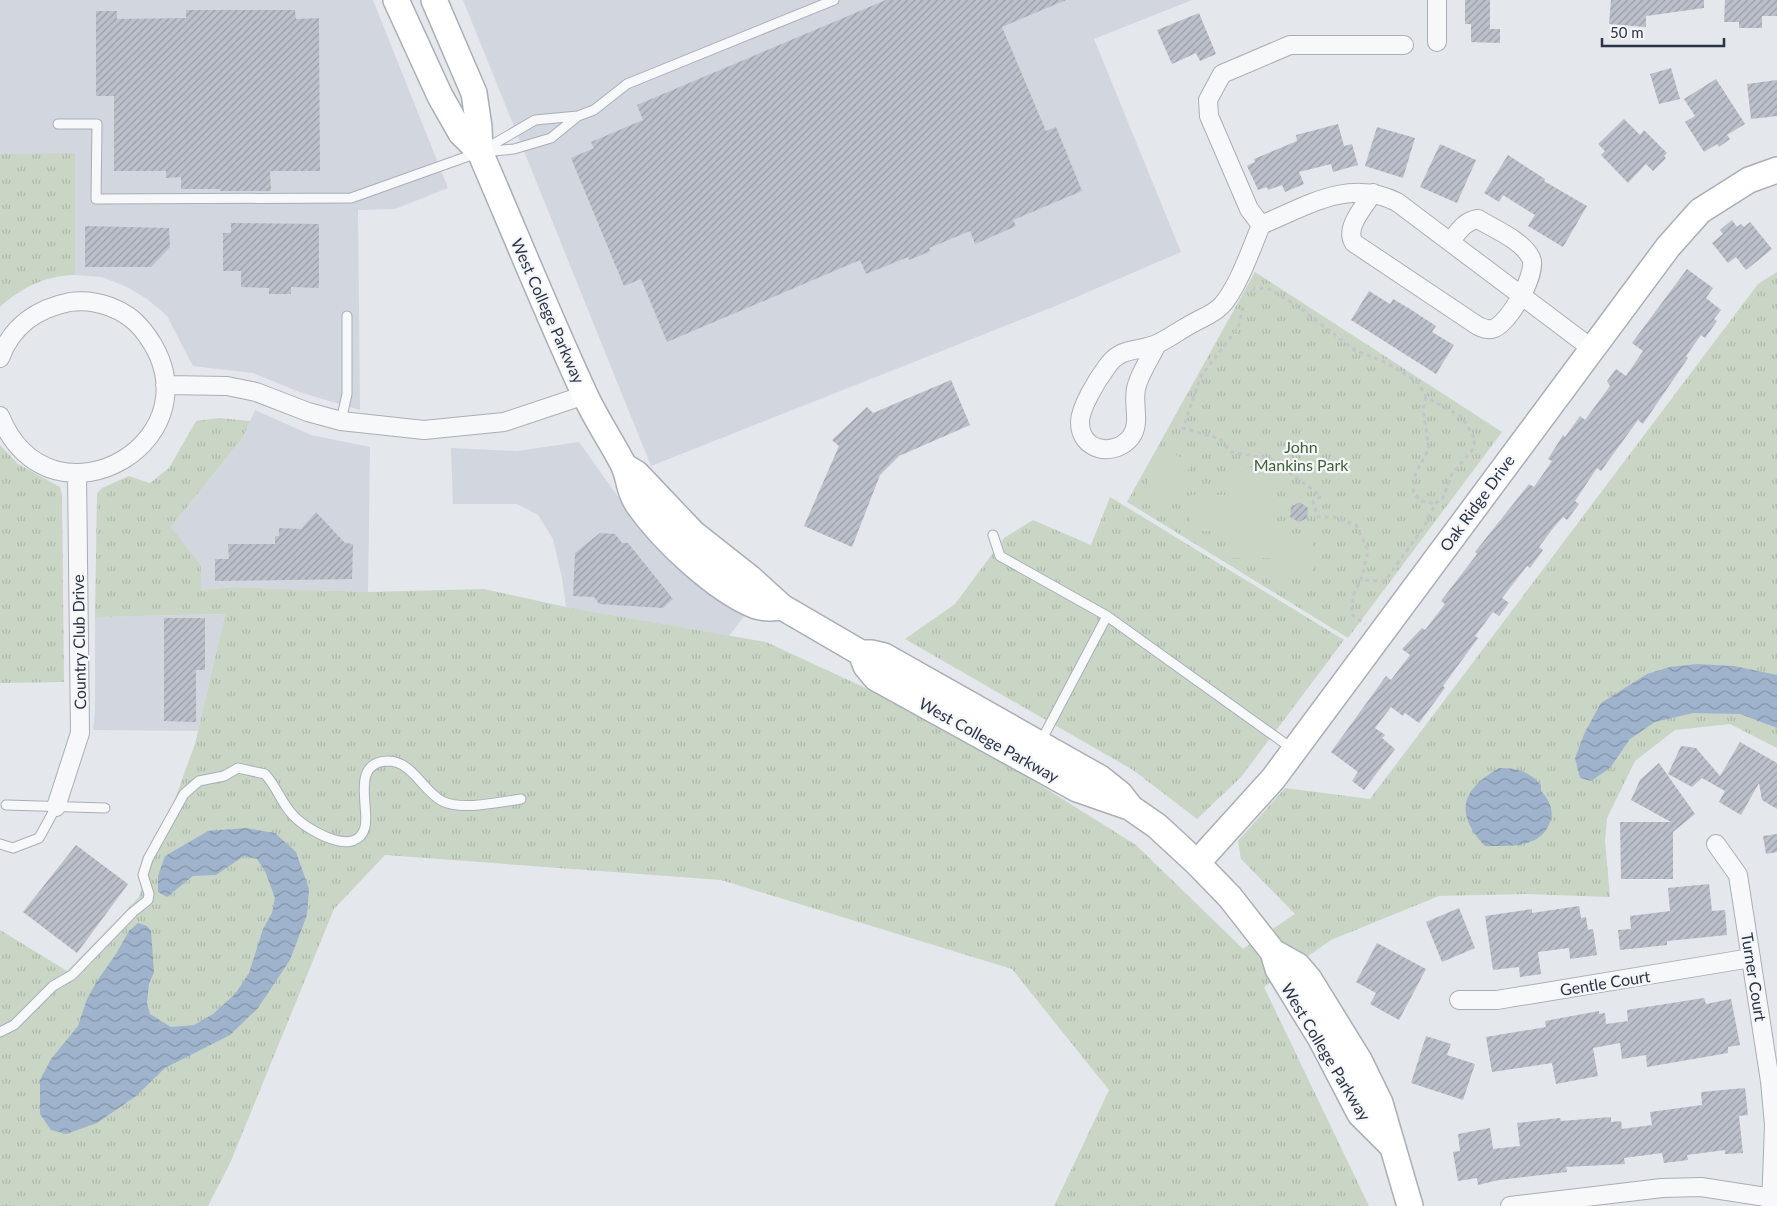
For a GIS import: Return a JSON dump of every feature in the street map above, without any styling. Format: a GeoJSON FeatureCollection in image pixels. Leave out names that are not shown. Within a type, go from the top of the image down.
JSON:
{"type":"FeatureCollection","features":[{"type":"Feature","properties":{"kind":"street","name":"West College Parkway"},"geometry":{"type":"LineString","coordinates":[[396,0],[440,96],[460,133],[480,152]]}},
{"type":"Feature","properties":{"kind":"street","name":"West College Parkway"},"geometry":{"type":"LineString","coordinates":[[434,0],[474,93],[479,127],[480,152],[585,395],[624,466],[637,474],[693,533],[750,578],[782,607],[861,653],[884,656],[1100,778],[1120,794],[1131,808],[1157,826],[1197,863],[1230,898],[1273,952],[1278,969],[1321,1039],[1360,1114],[1390,1145],[1410,1206]]}},
{"type":"Feature","properties":{"kind":"street"},"geometry":{"type":"LineString","coordinates":[[1437,0],[1437,42]]}},
{"type":"Feature","properties":{"kind":"street"},"geometry":{"type":"LineString","coordinates":[[1262,225],[1249,209],[1209,116],[1208,100],[1222,74],[1290,45],[1404,44]]}},
{"type":"Feature","properties":{"kind":"street","name":"Oak Ridge Drive"},"geometry":{"type":"LineString","coordinates":[[1197,863],[1273,780],[1591,348],[1668,247],[1700,211],[1748,180],[1777,170]]}},
{"type":"Feature","properties":{"kind":"street"},"geometry":{"type":"LineString","coordinates":[[1158,344],[1136,385],[1137,415],[1132,436],[1118,448],[1105,451],[1086,442],[1080,423],[1081,412],[1110,361],[1120,352],[1158,344],[1217,309],[1227,298],[1240,274],[1262,225],[1319,201],[1345,193],[1360,191],[1372,193],[1397,202],[1591,348]]}},
{"type":"Feature","properties":{"kind":"street"},"geometry":{"type":"LineString","coordinates":[[1372,193],[1351,229],[1350,237],[1354,244],[1485,329],[1494,329],[1502,324],[1522,295],[1531,276],[1533,263],[1530,256],[1520,246],[1478,219],[1470,220],[1462,226],[1450,242]]}},
{"type":"Feature","properties":{"kind":"street"},"geometry":{"type":"LineString","coordinates":[[0,358],[4,346],[18,328],[35,314],[55,305],[70,302],[100,303],[121,312],[144,331],[153,342],[162,363],[165,385],[163,408],[154,430],[140,448],[122,462],[100,471],[78,473],[56,470],[36,461],[19,448],[6,431],[0,416]]}},
{"type":"Feature","properties":{"kind":"street"},"geometry":{"type":"LineString","coordinates":[[165,385],[202,384],[256,392],[308,412],[341,421],[424,430],[504,422],[585,395]]}},
{"type":"Feature","properties":{"kind":"street","name":"Country Club Drive"},"geometry":{"type":"LineString","coordinates":[[56,807],[80,733],[78,473]]}},
{"type":"Feature","properties":{"kind":"street","name":"West College Parkway"},"geometry":{"type":"LineString","coordinates":[[861,653],[866,666],[876,678],[1077,789],[1103,800],[1131,808]]}},
{"type":"Feature","properties":{"kind":"street","name":"Turner Court"},"geometry":{"type":"LineString","coordinates":[[1716,844],[1738,875],[1751,958],[1772,1098],[1774,1125],[1771,1202]]}},
{"type":"Feature","properties":{"kind":"street","name":"Gentle Court"},"geometry":{"type":"LineString","coordinates":[[1459,1000],[1498,1000],[1751,958]]}},
{"type":"Feature","properties":{"kind":"street"},"geometry":{"type":"LineString","coordinates":[[1510,1206],[1662,1188],[1701,1187],[1771,1202]]}},
{"type":"Feature","properties":{"kind":"lane"},"geometry":{"type":"LineString","coordinates":[[58,124],[97,124],[96,199],[350,198],[480,152],[535,120],[578,116],[594,110],[627,84],[834,0]]}},
{"type":"Feature","properties":{"kind":"lane"},"geometry":{"type":"LineString","coordinates":[[480,152],[514,149],[551,138],[578,116]]}},
{"type":"Feature","properties":{"kind":"lane"},"geometry":{"type":"LineString","coordinates":[[341,421],[347,394],[347,316]]}},
{"type":"Feature","properties":{"kind":"lane"},"geometry":{"type":"LineString","coordinates":[[993,535],[1000,556],[1107,616],[1294,750]]}},
{"type":"Feature","properties":{"kind":"lane"},"geometry":{"type":"LineString","coordinates":[[1040,743],[1107,616]]}},
{"type":"Feature","properties":{"kind":"lane"},"geometry":{"type":"LineString","coordinates":[[0,1032],[14,1025],[53,986],[72,976],[133,912],[148,900],[149,894],[143,876],[148,859],[184,794],[199,781],[224,776],[238,768],[265,774],[296,820],[324,836],[343,841],[351,841],[361,834],[366,822],[363,791],[367,776],[374,766],[386,762],[392,762],[409,770],[431,793],[449,804],[488,804],[521,798]]}},
{"type":"Feature","properties":{"kind":"lane"},"geometry":{"type":"LineString","coordinates":[[6,805],[105,808]]}},
{"type":"Feature","properties":{"kind":"lane"},"geometry":{"type":"LineString","coordinates":[[0,844],[13,848],[38,838],[56,807]]}},
{"type":"Feature","properties":{"kind":"path"},"geometry":{"type":"LineString","coordinates":[[1240,274],[1258,283],[1250,294]]}},
{"type":"Feature","properties":{"kind":"path"},"geometry":{"type":"LineString","coordinates":[[1255,288],[1269,289],[1355,350],[1389,364],[1419,383],[1426,398],[1424,409],[1429,449],[1416,472],[1413,493],[1422,501],[1435,504]]}},
{"type":"Feature","properties":{"kind":"path"},"geometry":{"type":"LineString","coordinates":[[1245,300],[1238,328],[1201,376],[1183,428],[1220,439],[1231,452],[1271,459],[1320,496],[1314,502],[1318,517],[1335,517],[1356,525],[1368,551],[1361,580],[1354,593],[1351,614],[1380,634]]}},
{"type":"Feature","properties":{"kind":"path"},"geometry":{"type":"LineString","coordinates":[[1361,580],[1385,581],[1425,525],[1435,504],[1443,498],[1452,474],[1473,449],[1475,439],[1462,417],[1426,398]]}},
{"type":"Feature","properties":{"kind":"shaded area"},"geometry":{"type":"Polygon","coordinates":[[[0,0],[373,0],[448,188],[395,209],[358,210],[360,410],[302,393],[253,373],[193,366],[167,316],[147,299],[127,287],[102,277],[75,275],[75,154],[0,154],[0,0]]]}},
{"type":"Feature","properties":{"kind":"shaded area"},"geometry":{"type":"Polygon","coordinates":[[[463,0],[1192,0],[1094,39],[1181,252],[1058,305],[651,466],[463,0]]]}},
{"type":"Feature","properties":{"kind":"shaded area"},"geometry":{"type":"Polygon","coordinates":[[[255,410],[311,435],[370,447],[368,592],[231,587],[201,590],[171,527],[244,436],[255,410]]]}},
{"type":"Feature","properties":{"kind":"shaded area"},"geometry":{"type":"Polygon","coordinates":[[[579,442],[634,519],[692,576],[745,615],[729,636],[566,607],[562,578],[553,539],[538,515],[517,504],[453,504],[451,448],[517,451],[579,442]]]}},
{"type":"Feature","properties":{"kind":"shaded area"},"geometry":{"type":"Polygon","coordinates":[[[225,614],[198,731],[93,730],[95,711],[95,617],[225,614]]]}},
{"type":"Feature","properties":{"kind":"green space"},"geometry":{"type":"Polygon","coordinates":[[[75,153],[75,275],[44,280],[34,284],[25,288],[0,307],[0,154],[75,153]]]}},
{"type":"Feature","properties":{"kind":"green space","name":"John Mankins Park"},"geometry":{"type":"Polygon","coordinates":[[[1255,272],[1502,432],[1348,638],[1127,502],[1255,272]]]}},
{"type":"Feature","properties":{"kind":"green space"},"geometry":{"type":"Polygon","coordinates":[[[1777,272],[1777,748],[1730,724],[1675,730],[1635,761],[1607,818],[1605,841],[1610,897],[1526,894],[1439,896],[1331,940],[1264,987],[1369,1206],[1054,1206],[1109,1090],[1012,969],[721,880],[385,855],[334,909],[231,1161],[208,1206],[0,1206],[0,930],[67,971],[139,897],[195,744],[225,614],[95,617],[97,493],[102,488],[129,476],[150,483],[169,468],[196,421],[219,418],[250,421],[244,436],[171,527],[201,566],[201,590],[231,587],[368,592],[484,589],[566,607],[766,642],[939,722],[1136,845],[1243,949],[1295,914],[1241,859],[1238,841],[1285,788],[1370,799],[1758,284],[1777,272]]]}},
{"type":"Feature","properties":{"kind":"green space"},"geometry":{"type":"Polygon","coordinates":[[[0,445],[18,464],[60,487],[62,495],[64,682],[0,683],[0,445]]]}},
{"type":"Feature","properties":{"kind":"green space"},"geometry":{"type":"Polygon","coordinates":[[[1166,449],[1192,464],[1164,513],[1139,499],[1166,449]]]}},
{"type":"Feature","properties":{"kind":"green space"},"geometry":{"type":"Polygon","coordinates":[[[1271,467],[1273,540],[1312,539],[1313,576],[1273,575],[1273,558],[1228,558],[1227,530],[1189,532],[1189,495],[1226,495],[1227,520],[1227,468],[1271,467]]]}},
{"type":"Feature","properties":{"kind":"green space"},"geometry":{"type":"Polygon","coordinates":[[[1110,497],[1344,640],[1241,777],[1197,819],[1133,770],[905,639],[955,604],[1004,538],[1033,520],[1091,545],[1110,497]]]}},
{"type":"Feature","properties":{"kind":"water"},"geometry":{"type":"Polygon","coordinates":[[[1697,664],[1734,666],[1777,675],[1777,728],[1740,714],[1693,713],[1655,722],[1630,739],[1610,768],[1591,781],[1580,778],[1575,758],[1585,732],[1601,703],[1647,674],[1670,667],[1697,664]]]}},
{"type":"Feature","properties":{"kind":"water"},"geometry":{"type":"Polygon","coordinates":[[[1499,768],[1522,771],[1532,776],[1541,785],[1541,791],[1550,804],[1552,816],[1547,829],[1533,841],[1515,845],[1485,846],[1469,823],[1466,803],[1470,794],[1486,776],[1499,768]]]}},
{"type":"Feature","properties":{"kind":"water"},"geometry":{"type":"Polygon","coordinates":[[[246,828],[275,833],[296,852],[309,889],[307,915],[290,960],[258,1008],[230,1035],[165,1068],[136,1096],[97,1123],[66,1134],[51,1130],[40,1114],[40,1080],[51,1059],[78,1026],[87,999],[97,981],[129,931],[138,923],[147,926],[151,931],[154,972],[149,984],[147,1003],[150,1014],[171,1027],[194,1025],[213,1014],[235,994],[249,973],[263,929],[272,913],[275,898],[265,871],[257,859],[244,856],[216,875],[193,876],[167,897],[158,892],[158,876],[165,856],[208,831],[246,828]]]}},
{"type":"Feature","properties":{"kind":"building"},"geometry":{"type":"Polygon","coordinates":[[[886,0],[1066,0],[1002,27],[1046,131],[1056,127],[1082,191],[1013,220],[1016,226],[975,244],[970,231],[929,248],[931,251],[909,260],[908,257],[866,274],[860,260],[667,342],[641,279],[624,286],[571,158],[594,148],[591,142],[643,120],[637,105],[886,0]]]}},
{"type":"Feature","properties":{"kind":"building"},"geometry":{"type":"Polygon","coordinates":[[[1465,0],[1490,0],[1490,29],[1500,29],[1500,43],[1471,42],[1471,24],[1465,24],[1465,0]]]}},
{"type":"Feature","properties":{"kind":"building"},"geometry":{"type":"Polygon","coordinates":[[[1611,0],[1704,0],[1704,8],[1646,16],[1646,27],[1609,24],[1611,0]]]}},
{"type":"Feature","properties":{"kind":"building"},"geometry":{"type":"Polygon","coordinates":[[[1725,0],[1777,0],[1777,16],[1762,16],[1762,28],[1739,28],[1739,22],[1724,22],[1725,0]]]}},
{"type":"Feature","properties":{"kind":"building"},"geometry":{"type":"Polygon","coordinates":[[[186,10],[295,10],[296,19],[319,18],[320,171],[270,171],[271,191],[220,191],[220,189],[181,189],[181,177],[166,178],[166,171],[114,171],[114,96],[96,96],[96,11],[117,11],[117,19],[186,18],[186,10]]]}},
{"type":"Feature","properties":{"kind":"building"},"geometry":{"type":"Polygon","coordinates":[[[1199,13],[1216,54],[1200,61],[1196,53],[1172,64],[1157,30],[1199,13]]]}},
{"type":"Feature","properties":{"kind":"building"},"geometry":{"type":"Polygon","coordinates":[[[1671,68],[1680,99],[1659,104],[1650,74],[1671,68]]]}},
{"type":"Feature","properties":{"kind":"building"},"geometry":{"type":"Polygon","coordinates":[[[1716,79],[1745,124],[1727,135],[1730,139],[1719,147],[1717,144],[1704,152],[1685,122],[1695,116],[1684,99],[1716,79]]]}},
{"type":"Feature","properties":{"kind":"building"},"geometry":{"type":"Polygon","coordinates":[[[1777,80],[1777,116],[1751,119],[1747,84],[1777,80]]]}},
{"type":"Feature","properties":{"kind":"building"},"geometry":{"type":"Polygon","coordinates":[[[1624,119],[1640,135],[1644,130],[1667,153],[1664,156],[1666,158],[1653,171],[1646,164],[1628,183],[1601,155],[1605,151],[1598,144],[1624,119]]]}},
{"type":"Feature","properties":{"kind":"building"},"geometry":{"type":"Polygon","coordinates":[[[1338,124],[1344,146],[1352,144],[1358,165],[1333,172],[1331,164],[1299,172],[1304,184],[1285,192],[1282,185],[1268,190],[1267,187],[1258,190],[1247,166],[1255,162],[1254,159],[1297,141],[1296,135],[1338,124]]]}},
{"type":"Feature","properties":{"kind":"building"},"geometry":{"type":"Polygon","coordinates":[[[1377,127],[1415,138],[1403,178],[1365,166],[1377,127]]]}},
{"type":"Feature","properties":{"kind":"building"},"geometry":{"type":"Polygon","coordinates":[[[1440,144],[1476,160],[1457,203],[1420,187],[1440,144]]]}},
{"type":"Feature","properties":{"kind":"building"},"geometry":{"type":"Polygon","coordinates":[[[1508,155],[1545,179],[1544,181],[1587,206],[1563,247],[1528,226],[1535,215],[1503,195],[1499,202],[1484,193],[1508,155]]]}},
{"type":"Feature","properties":{"kind":"building"},"geometry":{"type":"Polygon","coordinates":[[[1732,220],[1737,227],[1741,224],[1744,227],[1750,222],[1772,249],[1746,270],[1736,257],[1728,263],[1712,243],[1723,234],[1720,230],[1732,220]]]}},
{"type":"Feature","properties":{"kind":"building"},"geometry":{"type":"Polygon","coordinates":[[[231,223],[319,224],[319,288],[291,287],[291,294],[269,294],[269,288],[241,287],[241,271],[223,271],[223,233],[231,233],[231,223]]]}},
{"type":"Feature","properties":{"kind":"building"},"geometry":{"type":"Polygon","coordinates":[[[85,226],[169,228],[170,247],[151,267],[85,267],[85,226]]]}},
{"type":"Feature","properties":{"kind":"building"},"geometry":{"type":"Polygon","coordinates":[[[1687,269],[1713,288],[1706,298],[1721,310],[1714,319],[1717,321],[1705,338],[1701,335],[1686,356],[1688,358],[1643,424],[1638,420],[1601,471],[1597,468],[1575,501],[1579,504],[1567,520],[1563,517],[1539,547],[1543,550],[1530,568],[1527,566],[1502,598],[1509,603],[1499,616],[1493,612],[1475,636],[1478,638],[1419,723],[1405,713],[1403,716],[1391,707],[1375,728],[1385,735],[1382,738],[1395,749],[1364,790],[1352,781],[1358,772],[1331,752],[1386,676],[1391,680],[1410,655],[1402,649],[1422,628],[1425,630],[1445,604],[1441,601],[1477,554],[1475,552],[1529,484],[1534,487],[1552,461],[1548,459],[1563,435],[1565,437],[1580,416],[1585,420],[1610,386],[1607,381],[1616,369],[1626,376],[1643,351],[1632,343],[1687,269]]]}},
{"type":"Feature","properties":{"kind":"building"},"geometry":{"type":"Polygon","coordinates":[[[1369,291],[1390,304],[1393,299],[1410,309],[1436,326],[1432,332],[1454,345],[1436,374],[1351,320],[1369,291]]]}},
{"type":"Feature","properties":{"kind":"building"},"geometry":{"type":"Polygon","coordinates":[[[951,380],[970,425],[899,456],[880,475],[852,547],[804,526],[839,446],[832,440],[867,407],[873,413],[951,380]]]}},
{"type":"Feature","properties":{"kind":"building"},"geometry":{"type":"Polygon","coordinates":[[[1300,502],[1308,508],[1307,518],[1299,522],[1290,517],[1291,507],[1300,502]]]}},
{"type":"Feature","properties":{"kind":"building"},"geometry":{"type":"Polygon","coordinates":[[[316,512],[345,543],[353,544],[352,579],[215,581],[215,559],[229,559],[228,544],[275,544],[275,536],[279,536],[279,528],[301,529],[316,512]]]}},
{"type":"Feature","properties":{"kind":"building"},"geometry":{"type":"Polygon","coordinates":[[[600,533],[615,534],[622,543],[628,543],[673,599],[663,608],[599,604],[594,597],[573,596],[575,553],[600,533]]]}},
{"type":"Feature","properties":{"kind":"building"},"geometry":{"type":"Polygon","coordinates":[[[164,618],[205,618],[205,670],[196,670],[196,722],[164,721],[164,618]]]}},
{"type":"Feature","properties":{"kind":"building"},"geometry":{"type":"Polygon","coordinates":[[[1740,742],[1777,763],[1777,809],[1762,800],[1759,783],[1741,815],[1719,802],[1725,791],[1702,778],[1692,787],[1668,774],[1681,746],[1696,748],[1720,776],[1740,742]]]}},
{"type":"Feature","properties":{"kind":"building"},"geometry":{"type":"Polygon","coordinates":[[[1659,763],[1695,814],[1673,832],[1673,879],[1621,879],[1620,822],[1671,822],[1631,800],[1640,780],[1659,763]]]}},
{"type":"Feature","properties":{"kind":"building"},"geometry":{"type":"Polygon","coordinates":[[[1777,834],[1777,852],[1766,854],[1763,836],[1777,834]]]}},
{"type":"Feature","properties":{"kind":"building"},"geometry":{"type":"Polygon","coordinates":[[[76,845],[128,884],[77,953],[23,912],[76,845]]]}},
{"type":"Feature","properties":{"kind":"building"},"geometry":{"type":"Polygon","coordinates":[[[1709,884],[1712,911],[1725,910],[1727,935],[1667,941],[1667,945],[1620,950],[1618,930],[1631,929],[1630,916],[1670,911],[1668,888],[1709,884]]]}},
{"type":"Feature","properties":{"kind":"building"},"geometry":{"type":"Polygon","coordinates":[[[1579,906],[1581,918],[1586,917],[1588,930],[1593,929],[1597,955],[1570,959],[1569,948],[1538,952],[1541,974],[1520,977],[1519,967],[1493,970],[1485,916],[1532,909],[1532,913],[1579,906]]]}},
{"type":"Feature","properties":{"kind":"building"},"geometry":{"type":"Polygon","coordinates":[[[1459,908],[1475,948],[1442,962],[1426,922],[1459,908]]]}},
{"type":"Feature","properties":{"kind":"building"},"geometry":{"type":"Polygon","coordinates":[[[1377,943],[1426,969],[1399,1020],[1370,1004],[1376,993],[1356,982],[1377,943]]]}},
{"type":"Feature","properties":{"kind":"building"},"geometry":{"type":"Polygon","coordinates":[[[1704,998],[1706,1004],[1731,999],[1740,1045],[1728,1047],[1728,1053],[1647,1067],[1646,1055],[1622,1059],[1620,1043],[1593,1048],[1598,1076],[1556,1084],[1552,1063],[1492,1072],[1486,1037],[1546,1027],[1545,1021],[1599,1011],[1599,1014],[1605,1013],[1606,1024],[1628,1021],[1627,1010],[1704,998]]]}},
{"type":"Feature","properties":{"kind":"building"},"geometry":{"type":"Polygon","coordinates":[[[1426,1036],[1451,1044],[1447,1055],[1475,1064],[1463,1100],[1411,1083],[1426,1036]]]}},
{"type":"Feature","properties":{"kind":"building"},"geometry":{"type":"Polygon","coordinates":[[[1745,1088],[1748,1115],[1739,1116],[1743,1153],[1725,1154],[1725,1150],[1687,1155],[1688,1160],[1664,1163],[1662,1153],[1624,1158],[1625,1164],[1566,1167],[1567,1172],[1499,1180],[1478,1185],[1477,1178],[1458,1181],[1453,1152],[1460,1151],[1458,1134],[1490,1128],[1493,1149],[1520,1146],[1517,1123],[1560,1118],[1561,1121],[1611,1117],[1611,1122],[1621,1121],[1622,1129],[1652,1125],[1650,1112],[1702,1105],[1701,1092],[1745,1088]]]}}]}
